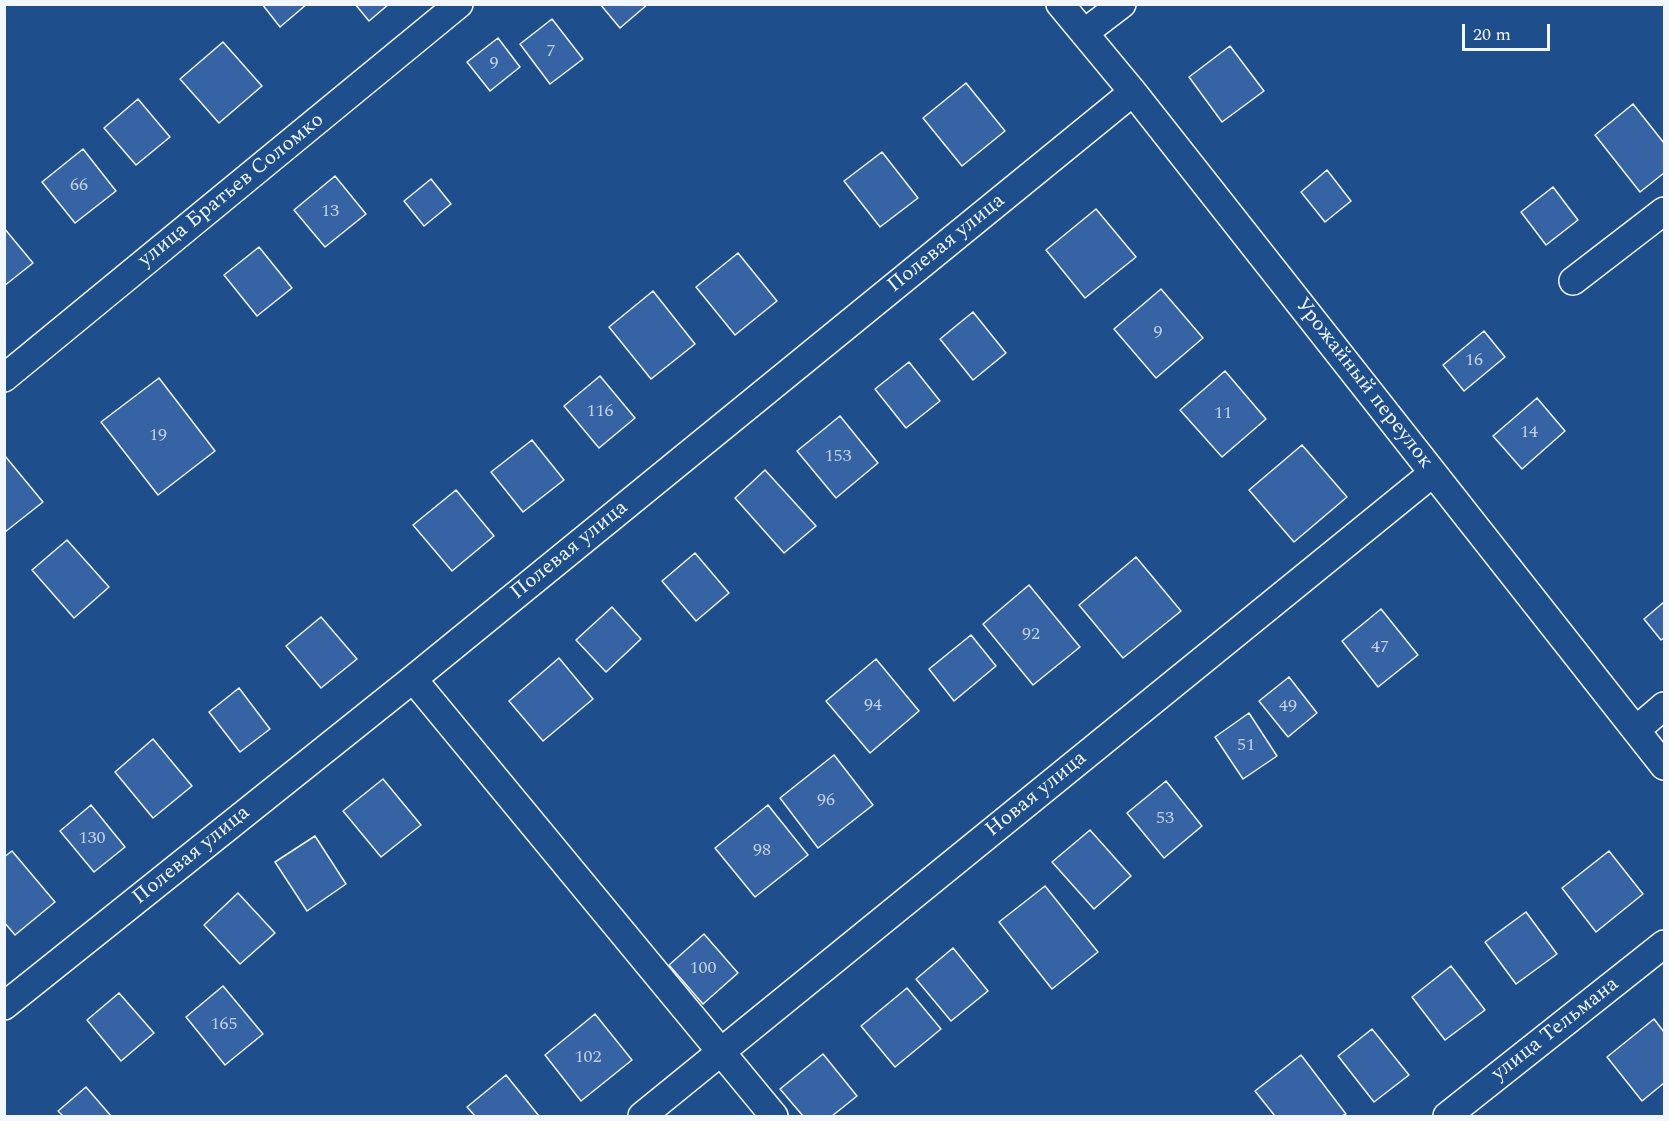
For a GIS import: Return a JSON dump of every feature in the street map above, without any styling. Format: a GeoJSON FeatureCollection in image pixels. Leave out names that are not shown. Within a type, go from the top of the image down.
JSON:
{"type":"FeatureCollection","features":[{"type":"Feature","properties":{"kind":"street","name":"улица Братьев Соломко"},"geometry":{"type":"LineString","coordinates":[[4,378],[459,4]]}},
{"type":"Feature","properties":{"kind":"street","name":"Урожайный переулок"},"geometry":{"type":"LineString","coordinates":[[1060,4],[1133,92],[1665,766]]}},
{"type":"Feature","properties":{"kind":"street"},"geometry":{"type":"LineString","coordinates":[[1084,33],[1122,4]]}},
{"type":"Feature","properties":{"kind":"street","name":"Полевая улица"},"geometry":{"type":"LineString","coordinates":[[4,1006],[413,679],[1133,92]]}},
{"type":"Feature","properties":{"kind":"street"},"geometry":{"type":"LineString","coordinates":[[1573,281],[1665,212]]}},
{"type":"Feature","properties":{"kind":"street","name":"Новая улица"},"geometry":{"type":"LineString","coordinates":[[642,1116],[1433,473]]}},
{"type":"Feature","properties":{"kind":"street"},"geometry":{"type":"LineString","coordinates":[[413,679],[774,1116]]}},
{"type":"Feature","properties":{"kind":"street"},"geometry":{"type":"LineString","coordinates":[[1636,730],[1665,706]]}},
{"type":"Feature","properties":{"kind":"street","name":"улица Тельмана"},"geometry":{"type":"LineString","coordinates":[[1447,1116],[1665,944]]}},
{"type":"Feature","properties":{"kind":"building"},"geometry":{"type":"Polygon","coordinates":[[[262,4],[307,4],[280,27],[262,4]]]}},
{"type":"Feature","properties":{"kind":"building"},"geometry":{"type":"Polygon","coordinates":[[[355,4],[389,4],[369,21],[355,4]]]}},
{"type":"Feature","properties":{"kind":"building"},"geometry":{"type":"Polygon","coordinates":[[[600,4],[648,4],[620,28],[600,4]]]}},
{"type":"Feature","properties":{"kind":"building"},"geometry":{"type":"Polygon","coordinates":[[[552,19],[583,59],[550,84],[520,44],[552,19]]]}},
{"type":"Feature","properties":{"kind":"building"},"geometry":{"type":"Polygon","coordinates":[[[498,38],[520,67],[490,91],[467,62],[498,38]]]}},
{"type":"Feature","properties":{"kind":"building"},"geometry":{"type":"Polygon","coordinates":[[[223,42],[262,86],[219,123],[180,79],[223,42]]]}},
{"type":"Feature","properties":{"kind":"building"},"geometry":{"type":"Polygon","coordinates":[[[1230,46],[1264,91],[1222,122],[1189,77],[1230,46]]]}},
{"type":"Feature","properties":{"kind":"building"},"geometry":{"type":"Polygon","coordinates":[[[966,83],[1005,131],[962,166],[923,118],[966,83]]]}},
{"type":"Feature","properties":{"kind":"building"},"geometry":{"type":"Polygon","coordinates":[[[138,99],[170,137],[136,165],[104,128],[138,99]]]}},
{"type":"Feature","properties":{"kind":"building"},"geometry":{"type":"Polygon","coordinates":[[[1633,104],[1664,143],[1664,173],[1640,192],[1595,135],[1633,104]]]}},
{"type":"Feature","properties":{"kind":"building"},"geometry":{"type":"Polygon","coordinates":[[[83,149],[116,191],[75,223],[42,182],[83,149]]]}},
{"type":"Feature","properties":{"kind":"building"},"geometry":{"type":"Polygon","coordinates":[[[882,152],[918,198],[880,227],[844,181],[882,152]]]}},
{"type":"Feature","properties":{"kind":"building"},"geometry":{"type":"Polygon","coordinates":[[[1327,170],[1351,201],[1325,222],[1301,192],[1327,170]]]}},
{"type":"Feature","properties":{"kind":"building"},"geometry":{"type":"Polygon","coordinates":[[[335,176],[366,214],[325,247],[294,210],[335,176]]]}},
{"type":"Feature","properties":{"kind":"building"},"geometry":{"type":"Polygon","coordinates":[[[431,179],[451,204],[424,226],[404,201],[431,179]]]}},
{"type":"Feature","properties":{"kind":"building"},"geometry":{"type":"Polygon","coordinates":[[[1553,187],[1578,220],[1546,245],[1521,212],[1553,187]]]}},
{"type":"Feature","properties":{"kind":"building"},"geometry":{"type":"Polygon","coordinates":[[[1096,209],[1136,257],[1085,298],[1046,250],[1096,209]]]}},
{"type":"Feature","properties":{"kind":"building"},"geometry":{"type":"Polygon","coordinates":[[[4,228],[33,263],[4,286],[4,228]]]}},
{"type":"Feature","properties":{"kind":"building"},"geometry":{"type":"Polygon","coordinates":[[[259,247],[292,288],[257,316],[224,275],[259,247]]]}},
{"type":"Feature","properties":{"kind":"building"},"geometry":{"type":"Polygon","coordinates":[[[738,253],[777,301],[735,335],[696,287],[738,253]]]}},
{"type":"Feature","properties":{"kind":"building"},"geometry":{"type":"Polygon","coordinates":[[[1161,289],[1203,338],[1156,378],[1114,329],[1161,289]]]}},
{"type":"Feature","properties":{"kind":"building"},"geometry":{"type":"Polygon","coordinates":[[[653,291],[695,344],[651,379],[609,327],[653,291]]]}},
{"type":"Feature","properties":{"kind":"building"},"geometry":{"type":"Polygon","coordinates":[[[973,312],[1006,353],[973,380],[940,339],[973,312]]]}},
{"type":"Feature","properties":{"kind":"building"},"geometry":{"type":"Polygon","coordinates":[[[1484,331],[1505,357],[1464,391],[1443,365],[1484,331]]]}},
{"type":"Feature","properties":{"kind":"building"},"geometry":{"type":"Polygon","coordinates":[[[909,362],[940,401],[906,428],[875,389],[909,362]]]}},
{"type":"Feature","properties":{"kind":"building"},"geometry":{"type":"Polygon","coordinates":[[[1225,371],[1266,419],[1222,457],[1180,410],[1225,371]]]}},
{"type":"Feature","properties":{"kind":"building"},"geometry":{"type":"Polygon","coordinates":[[[600,376],[635,418],[599,448],[564,406],[600,376]]]}},
{"type":"Feature","properties":{"kind":"building"},"geometry":{"type":"Polygon","coordinates":[[[159,378],[215,451],[158,495],[101,422],[159,378]]]}},
{"type":"Feature","properties":{"kind":"building"},"geometry":{"type":"Polygon","coordinates":[[[1537,398],[1565,431],[1522,469],[1493,436],[1537,398]]]}},
{"type":"Feature","properties":{"kind":"building"},"geometry":{"type":"Polygon","coordinates":[[[840,416],[878,463],[836,498],[797,451],[840,416]]]}},
{"type":"Feature","properties":{"kind":"building"},"geometry":{"type":"Polygon","coordinates":[[[532,440],[564,480],[523,512],[491,472],[532,440]]]}},
{"type":"Feature","properties":{"kind":"building"},"geometry":{"type":"Polygon","coordinates":[[[1302,445],[1347,497],[1294,542],[1249,490],[1302,445]]]}},
{"type":"Feature","properties":{"kind":"building"},"geometry":{"type":"Polygon","coordinates":[[[4,457],[43,502],[5,532],[4,457]]]}},
{"type":"Feature","properties":{"kind":"building"},"geometry":{"type":"Polygon","coordinates":[[[765,470],[816,526],[784,553],[735,498],[765,470]]]}},
{"type":"Feature","properties":{"kind":"building"},"geometry":{"type":"Polygon","coordinates":[[[456,490],[494,536],[452,571],[413,525],[456,490]]]}},
{"type":"Feature","properties":{"kind":"building"},"geometry":{"type":"Polygon","coordinates":[[[67,540],[109,587],[74,618],[32,570],[67,540]]]}},
{"type":"Feature","properties":{"kind":"building"},"geometry":{"type":"Polygon","coordinates":[[[695,553],[729,593],[696,621],[662,581],[695,553]]]}},
{"type":"Feature","properties":{"kind":"building"},"geometry":{"type":"Polygon","coordinates":[[[1136,557],[1181,611],[1123,658],[1079,605],[1136,557]]]}},
{"type":"Feature","properties":{"kind":"building"},"geometry":{"type":"Polygon","coordinates":[[[1029,585],[1080,647],[1033,685],[983,624],[1029,585]]]}},
{"type":"Feature","properties":{"kind":"building"},"geometry":{"type":"Polygon","coordinates":[[[1664,602],[1664,638],[1661,640],[1644,619],[1664,602]]]}},
{"type":"Feature","properties":{"kind":"building"},"geometry":{"type":"Polygon","coordinates":[[[612,607],[641,639],[606,672],[576,640],[612,607]]]}},
{"type":"Feature","properties":{"kind":"building"},"geometry":{"type":"Polygon","coordinates":[[[1381,609],[1418,655],[1378,687],[1342,641],[1381,609]]]}},
{"type":"Feature","properties":{"kind":"building"},"geometry":{"type":"Polygon","coordinates":[[[321,617],[357,659],[321,688],[286,646],[321,617]]]}},
{"type":"Feature","properties":{"kind":"building"},"geometry":{"type":"Polygon","coordinates":[[[971,635],[996,666],[954,701],[929,669],[971,635]]]}},
{"type":"Feature","properties":{"kind":"building"},"geometry":{"type":"Polygon","coordinates":[[[559,658],[593,699],[543,741],[509,701],[559,658]]]}},
{"type":"Feature","properties":{"kind":"building"},"geometry":{"type":"Polygon","coordinates":[[[876,659],[919,711],[870,753],[826,701],[876,659]]]}},
{"type":"Feature","properties":{"kind":"building"},"geometry":{"type":"Polygon","coordinates":[[[1289,677],[1317,713],[1288,737],[1259,701],[1289,677]]]}},
{"type":"Feature","properties":{"kind":"building"},"geometry":{"type":"Polygon","coordinates":[[[239,688],[270,729],[240,752],[209,712],[239,688]]]}},
{"type":"Feature","properties":{"kind":"building"},"geometry":{"type":"Polygon","coordinates":[[[1249,713],[1277,756],[1243,779],[1215,737],[1249,713]]]}},
{"type":"Feature","properties":{"kind":"building"},"geometry":{"type":"Polygon","coordinates":[[[153,739],[192,786],[153,818],[115,772],[153,739]]]}},
{"type":"Feature","properties":{"kind":"building"},"geometry":{"type":"Polygon","coordinates":[[[834,755],[873,805],[818,848],[780,798],[834,755]]]}},
{"type":"Feature","properties":{"kind":"building"},"geometry":{"type":"Polygon","coordinates":[[[383,779],[421,825],[381,857],[343,811],[383,779]]]}},
{"type":"Feature","properties":{"kind":"building"},"geometry":{"type":"Polygon","coordinates":[[[1166,781],[1202,826],[1164,858],[1127,813],[1166,781]]]}},
{"type":"Feature","properties":{"kind":"building"},"geometry":{"type":"Polygon","coordinates":[[[91,805],[125,847],[94,872],[60,831],[91,805]]]}},
{"type":"Feature","properties":{"kind":"building"},"geometry":{"type":"Polygon","coordinates":[[[768,805],[808,855],[755,897],[715,848],[768,805]]]}},
{"type":"Feature","properties":{"kind":"building"},"geometry":{"type":"Polygon","coordinates":[[[1090,830],[1131,876],[1094,909],[1052,862],[1090,830]]]}},
{"type":"Feature","properties":{"kind":"building"},"geometry":{"type":"Polygon","coordinates":[[[315,836],[346,884],[307,911],[275,862],[315,836]]]}},
{"type":"Feature","properties":{"kind":"building"},"geometry":{"type":"Polygon","coordinates":[[[12,851],[55,902],[15,935],[4,922],[4,857],[12,851]]]}},
{"type":"Feature","properties":{"kind":"building"},"geometry":{"type":"Polygon","coordinates":[[[1609,851],[1643,894],[1596,932],[1562,888],[1609,851]]]}},
{"type":"Feature","properties":{"kind":"building"},"geometry":{"type":"Polygon","coordinates":[[[1045,886],[1098,952],[1052,989],[999,922],[1045,886]]]}},
{"type":"Feature","properties":{"kind":"building"},"geometry":{"type":"Polygon","coordinates":[[[238,893],[275,933],[240,964],[204,925],[238,893]]]}},
{"type":"Feature","properties":{"kind":"building"},"geometry":{"type":"Polygon","coordinates":[[[1526,912],[1557,954],[1516,984],[1485,942],[1526,912]]]}},
{"type":"Feature","properties":{"kind":"building"},"geometry":{"type":"Polygon","coordinates":[[[704,934],[738,973],[703,1004],[669,965],[704,934]]]}},
{"type":"Feature","properties":{"kind":"building"},"geometry":{"type":"Polygon","coordinates":[[[953,948],[988,991],[951,1021],[916,979],[953,948]]]}},
{"type":"Feature","properties":{"kind":"building"},"geometry":{"type":"Polygon","coordinates":[[[1451,966],[1485,1010],[1445,1040],[1412,997],[1451,966]]]}},
{"type":"Feature","properties":{"kind":"building"},"geometry":{"type":"Polygon","coordinates":[[[223,986],[263,1034],[225,1065],[186,1017],[223,986]]]}},
{"type":"Feature","properties":{"kind":"building"},"geometry":{"type":"Polygon","coordinates":[[[907,988],[941,1029],[895,1067],[861,1026],[907,988]]]}},
{"type":"Feature","properties":{"kind":"building"},"geometry":{"type":"Polygon","coordinates":[[[119,993],[154,1033],[121,1061],[87,1020],[119,993]]]}},
{"type":"Feature","properties":{"kind":"building"},"geometry":{"type":"Polygon","coordinates":[[[595,1014],[632,1060],[581,1101],[545,1055],[595,1014]]]}},
{"type":"Feature","properties":{"kind":"building"},"geometry":{"type":"Polygon","coordinates":[[[1654,1019],[1664,1032],[1664,1083],[1642,1101],[1607,1057],[1654,1019]]]}},
{"type":"Feature","properties":{"kind":"building"},"geometry":{"type":"Polygon","coordinates":[[[1372,1029],[1409,1075],[1374,1102],[1338,1056],[1372,1029]]]}},
{"type":"Feature","properties":{"kind":"building"},"geometry":{"type":"Polygon","coordinates":[[[823,1054],[857,1096],[832,1116],[803,1116],[780,1089],[823,1054]]]}},
{"type":"Feature","properties":{"kind":"building"},"geometry":{"type":"Polygon","coordinates":[[[1301,1055],[1346,1114],[1342,1116],[1275,1116],[1255,1091],[1301,1055]]]}},
{"type":"Feature","properties":{"kind":"building"},"geometry":{"type":"Polygon","coordinates":[[[506,1075],[539,1116],[475,1116],[467,1107],[506,1075]]]}},
{"type":"Feature","properties":{"kind":"building"},"geometry":{"type":"Polygon","coordinates":[[[86,1087],[111,1116],[63,1116],[58,1111],[86,1087]]]}}]}
